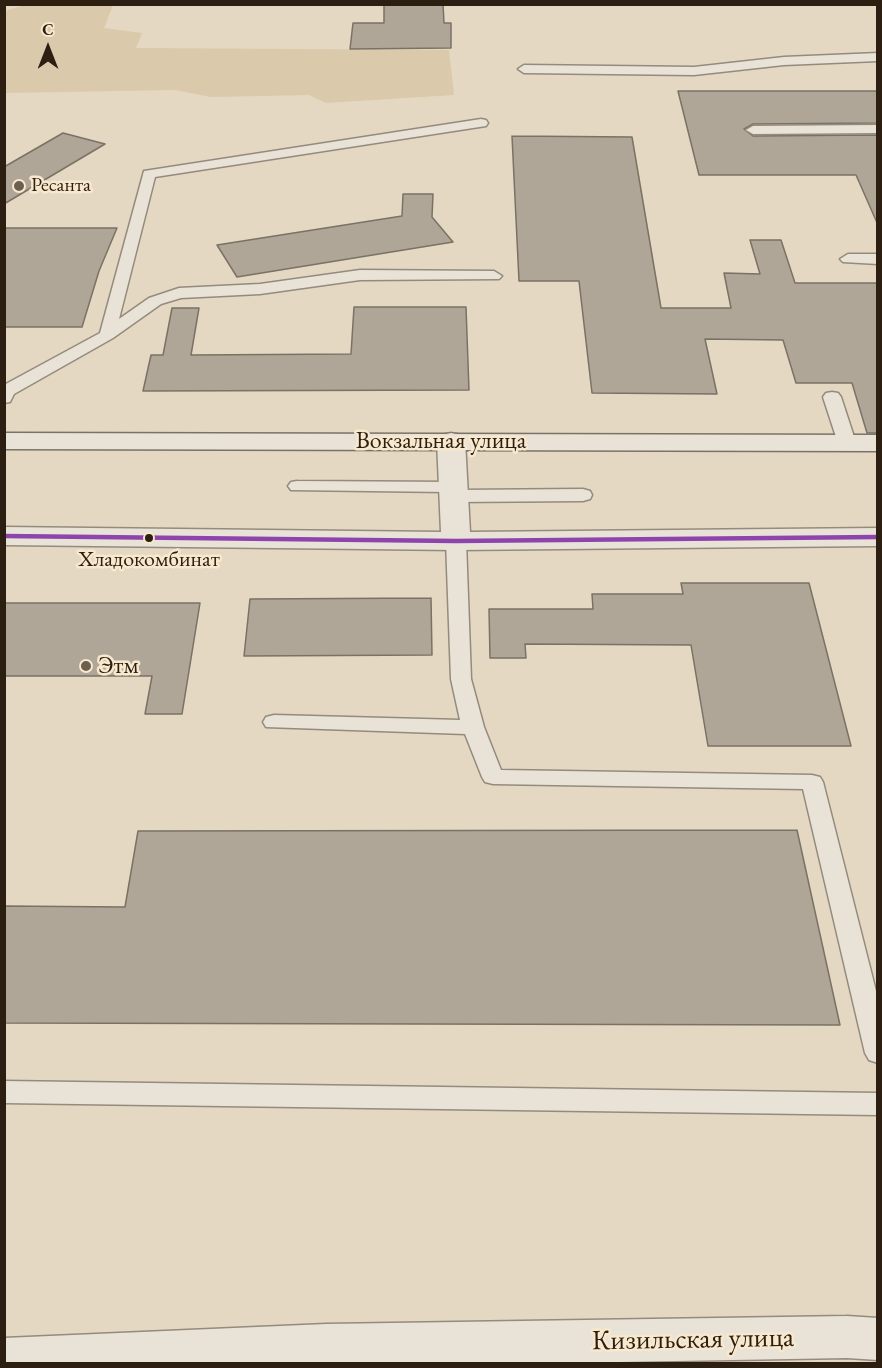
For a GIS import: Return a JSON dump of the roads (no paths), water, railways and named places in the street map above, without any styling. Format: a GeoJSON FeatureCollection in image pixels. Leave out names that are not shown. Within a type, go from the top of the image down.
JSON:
{"type":"FeatureCollection","features":[{"type":"Feature","properties":{"kind":"street","name":"Вокзальная улица"},"geometry":{"type":"LineString","coordinates":[[4,441],[878,443]]}},
{"type":"Feature","properties":{"kind":"street"},"geometry":{"type":"LineString","coordinates":[[451,441],[456,541]]}},
{"type":"Feature","properties":{"kind":"street"},"geometry":{"type":"LineString","coordinates":[[4,536],[456,541],[878,537]]}},
{"type":"Feature","properties":{"kind":"street","name":"Кизильская улица"},"geometry":{"type":"LineString","coordinates":[[4,1360],[859,1347]]}},
{"type":"Feature","properties":{"kind":"lane"},"geometry":{"type":"LineString","coordinates":[[524,69],[694,71],[784,61],[878,57]]}},
{"type":"Feature","properties":{"kind":"lane"},"geometry":{"type":"LineString","coordinates":[[107,335],[149,174],[481,123]]}},
{"type":"Feature","properties":{"kind":"lane"},"geometry":{"type":"LineString","coordinates":[[753,130],[878,129]]}},
{"type":"Feature","properties":{"kind":"lane"},"geometry":{"type":"LineString","coordinates":[[848,259],[878,259]]}},
{"type":"Feature","properties":{"kind":"lane"},"geometry":{"type":"LineString","coordinates":[[5,397],[7,391],[107,335],[154,301],[179,293],[260,289],[360,275],[494,276]]}},
{"type":"Feature","properties":{"kind":"lane"},"geometry":{"type":"LineString","coordinates":[[832,397],[848,443]]}},
{"type":"Feature","properties":{"kind":"lane"},"geometry":{"type":"LineString","coordinates":[[297,486],[583,495]]}},
{"type":"Feature","properties":{"kind":"lane"},"geometry":{"type":"LineString","coordinates":[[456,541],[460,679],[473,726],[493,777],[812,782],[878,1053]]}},
{"type":"Feature","properties":{"kind":"lane"},"geometry":{"type":"LineString","coordinates":[[274,722],[473,726]]}},
{"type":"Feature","properties":{"kind":"lane"},"geometry":{"type":"LineString","coordinates":[[4,1092],[878,1104]]}},
{"type":"Feature","properties":{"kind":"place","name":"Ресанта"},"geometry":{"type":"Point","coordinates":[19,186]}},
{"type":"Feature","properties":{"kind":"place","name":"Хладокомбинат"},"geometry":{"type":"Point","coordinates":[149,538]}},
{"type":"Feature","properties":{"kind":"place","name":"Этм"},"geometry":{"type":"Point","coordinates":[86,666]}}]}
